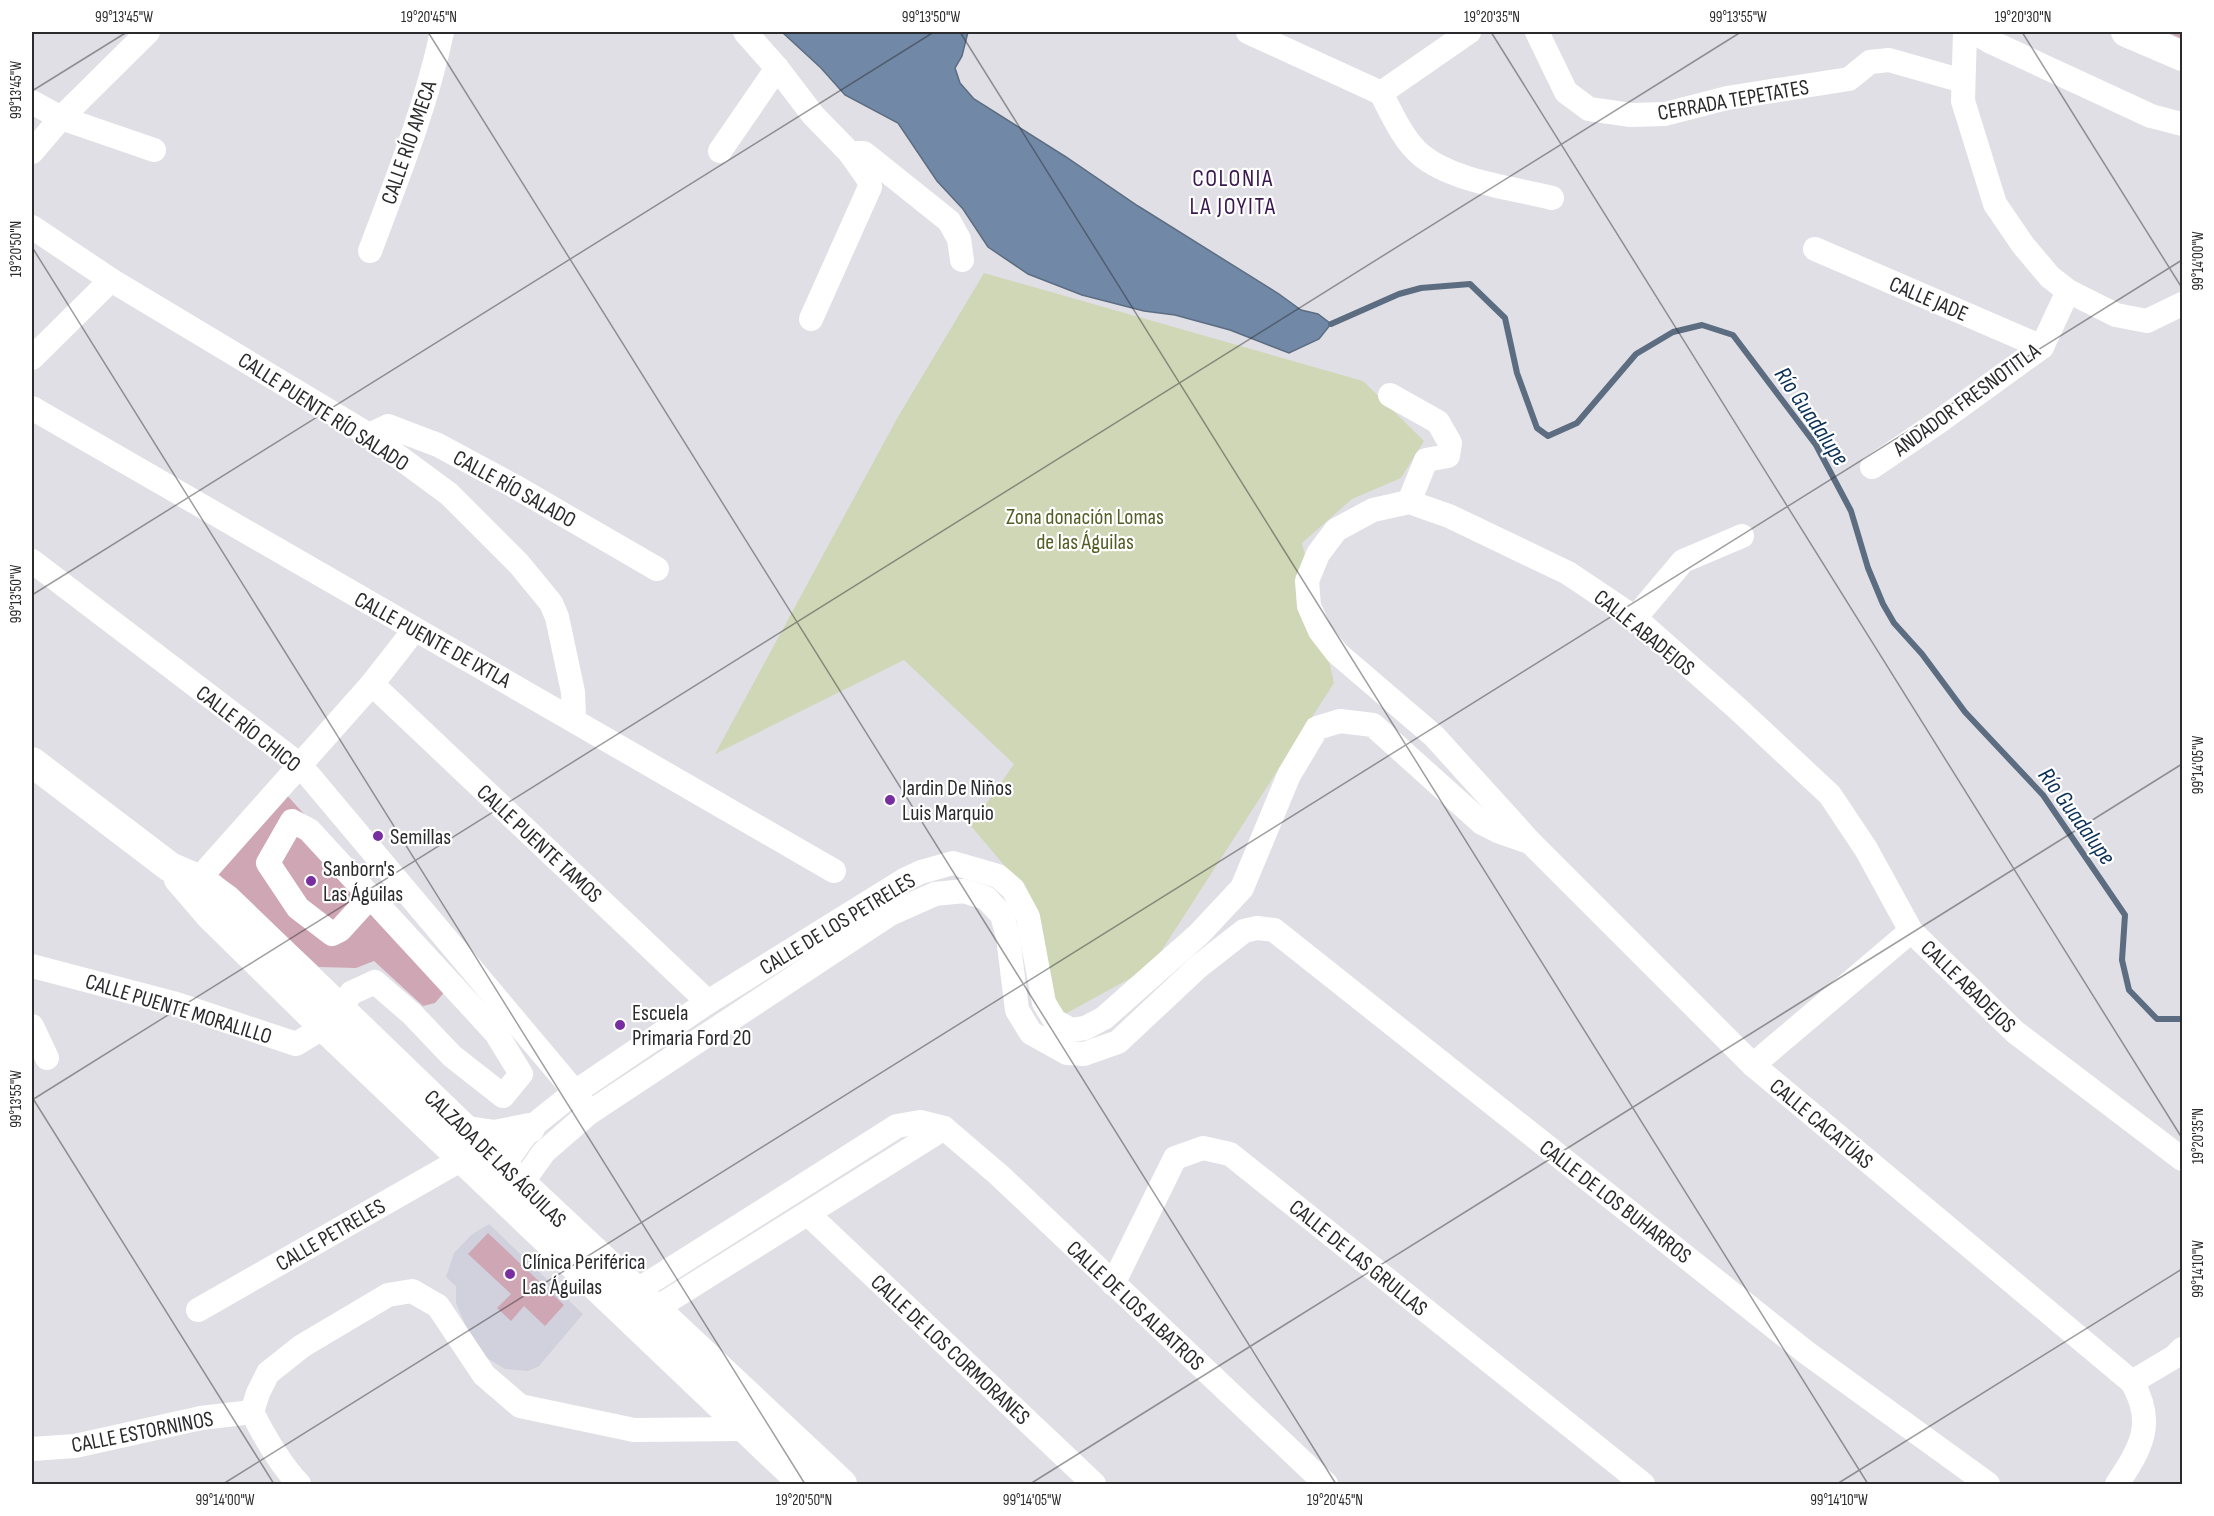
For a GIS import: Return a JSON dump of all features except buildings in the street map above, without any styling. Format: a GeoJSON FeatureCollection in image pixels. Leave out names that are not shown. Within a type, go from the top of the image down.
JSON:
{"type":"FeatureCollection","features":[{"type":"Feature","properties":{"kind":"main road"},"geometry":{"type":"LineString","coordinates":[[2126,32],[2182,56]]}},
{"type":"Feature","properties":{"kind":"main road","name":"CALZADA DE LAS ÁGUILAS"},"geometry":{"type":"LineString","coordinates":[[32,762],[193,885],[227,900],[332,1018],[754,1421],[842,1485]]}},
{"type":"Feature","properties":{"kind":"main road"},"geometry":{"type":"LineString","coordinates":[[464,1145],[495,1135],[530,1128]]}},
{"type":"Feature","properties":{"kind":"main road","name":"CALZADA DE LAS ÁGUILAS"},"geometry":{"type":"LineString","coordinates":[[505,1183],[646,1300],[754,1421],[804,1485]]}},
{"type":"Feature","properties":{"kind":"street"},"geometry":{"type":"LineString","coordinates":[[32,152],[61,118],[148,32]]}},
{"type":"Feature","properties":{"kind":"street","name":"CALLE RÍO AMECA"},"geometry":{"type":"LineString","coordinates":[[370,251],[407,153],[436,60],[442,32]]}},
{"type":"Feature","properties":{"kind":"street"},"geometry":{"type":"LineString","coordinates":[[745,32],[777,68],[813,115],[850,153],[869,180],[870,187],[811,319]]}},
{"type":"Feature","properties":{"kind":"street"},"geometry":{"type":"LineString","coordinates":[[1248,32],[1381,93],[1399,127],[1420,154],[1447,172],[1552,198]]}},
{"type":"Feature","properties":{"kind":"street"},"geometry":{"type":"LineString","coordinates":[[1381,93],[1469,32]]}},
{"type":"Feature","properties":{"kind":"street","name":"CERRADA TEPETATES"},"geometry":{"type":"LineString","coordinates":[[1536,32],[1566,92],[1589,109],[1631,116],[1665,114],[1727,98],[1849,79],[1870,62],[1890,60],[1964,81]]}},
{"type":"Feature","properties":{"kind":"street"},"geometry":{"type":"LineString","coordinates":[[1965,32],[1963,101],[1995,204],[2023,245],[2050,277],[2068,291],[2116,315],[2146,321],[2182,304]]}},
{"type":"Feature","properties":{"kind":"street"},"geometry":{"type":"LineString","coordinates":[[1974,32],[2151,116],[2182,124]]}},
{"type":"Feature","properties":{"kind":"street"},"geometry":{"type":"LineString","coordinates":[[720,151],[777,68]]}},
{"type":"Feature","properties":{"kind":"street"},"geometry":{"type":"LineString","coordinates":[[32,102],[61,118],[154,150]]}},
{"type":"Feature","properties":{"kind":"street"},"geometry":{"type":"LineString","coordinates":[[850,153],[864,153],[949,221],[959,239],[962,260]]}},
{"type":"Feature","properties":{"kind":"street","name":"CALLE PUENTE RÍO SALADO"},"geometry":{"type":"LineString","coordinates":[[32,227],[111,280],[369,435],[449,494],[519,564],[551,603],[557,617],[573,692],[574,718]]}},
{"type":"Feature","properties":{"kind":"street","name":"CALLE JADE"},"geometry":{"type":"LineString","coordinates":[[1815,249],[2042,347]]}},
{"type":"Feature","properties":{"kind":"street"},"geometry":{"type":"LineString","coordinates":[[37,344],[111,280]]}},
{"type":"Feature","properties":{"kind":"street","name":"ANDADOR FRESNOTITLA"},"geometry":{"type":"LineString","coordinates":[[1872,467],[2042,347],[2068,291]]}},
{"type":"Feature","properties":{"kind":"street"},"geometry":{"type":"LineString","coordinates":[[1390,395],[1438,422],[1450,443],[1448,456],[1426,460],[1409,502],[1372,510],[1336,530],[1318,554],[1307,581],[1309,606],[1320,631],[1337,653],[1434,736],[1531,843]]}},
{"type":"Feature","properties":{"kind":"street","name":"CALLE PUENTE DE IXTLA"},"geometry":{"type":"LineString","coordinates":[[32,408],[574,718],[834,871]]}},
{"type":"Feature","properties":{"kind":"street","name":"CALLE RÍO SALADO"},"geometry":{"type":"LineString","coordinates":[[369,435],[388,426],[438,445],[657,569]]}},
{"type":"Feature","properties":{"kind":"street","name":"CALLE ABADEJOS"},"geometry":{"type":"LineString","coordinates":[[1409,502],[1449,516],[1568,573],[1635,618],[1738,709],[1830,795],[1866,849],[1911,931],[2016,1032],[2182,1159]]}},
{"type":"Feature","properties":{"kind":"street"},"geometry":{"type":"LineString","coordinates":[[1635,618],[1683,561],[1742,536]]}},
{"type":"Feature","properties":{"kind":"street","name":"CALLE RÍO CHICO"},"geometry":{"type":"LineString","coordinates":[[32,561],[300,765],[575,1092],[589,1113]]}},
{"type":"Feature","properties":{"kind":"street"},"geometry":{"type":"LineString","coordinates":[[193,885],[372,684],[415,629]]}},
{"type":"Feature","properties":{"kind":"street","name":"CALLE PUENTE TAMOS"},"geometry":{"type":"LineString","coordinates":[[372,684],[708,1002]]}},
{"type":"Feature","properties":{"kind":"street","name":"CALLE DE LOS PETRELES"},"geometry":{"type":"LineString","coordinates":[[505,1183],[530,1128],[575,1092],[708,1002],[906,879],[953,863],[998,876],[1013,890],[1028,917],[1044,1003],[1055,1021],[1071,1030],[1085,1028],[1104,1018],[1199,934],[1242,888],[1289,775],[1317,728],[1340,721],[1373,725],[1482,823],[1531,843]]}},
{"type":"Feature","properties":{"kind":"street"},"geometry":{"type":"LineString","coordinates":[[292,821],[309,830],[370,897],[340,930],[332,934],[298,908],[268,863],[292,821]]}},
{"type":"Feature","properties":{"kind":"street","name":"CALLE CACATÚAS"},"geometry":{"type":"LineString","coordinates":[[1531,843],[1753,1065],[2132,1382]]}},
{"type":"Feature","properties":{"kind":"street","name":"CALLE DE LOS PETRELES"},"geometry":{"type":"LineString","coordinates":[[505,1183],[589,1113],[890,914],[935,894],[964,891],[986,898],[1002,915],[1008,937],[1017,1010],[1031,1033],[1067,1053],[1084,1054],[1118,1042],[1198,967],[1244,931]]}},
{"type":"Feature","properties":{"kind":"street","name":"CALLE PUENTE MORALILLO"},"geometry":{"type":"LineString","coordinates":[[32,966],[173,1003],[296,1044],[332,1018],[351,993],[375,982],[412,1014],[452,1056],[503,1096],[521,1074],[496,1033],[370,897]]}},
{"type":"Feature","properties":{"kind":"street","name":"CALLE DE LOS BUHARROS"},"geometry":{"type":"LineString","coordinates":[[1244,931],[1257,928],[1274,930],[1807,1353],[1988,1485]]}},
{"type":"Feature","properties":{"kind":"street"},"geometry":{"type":"LineString","coordinates":[[1753,1065],[1911,931]]}},
{"type":"Feature","properties":{"kind":"street"},"geometry":{"type":"LineString","coordinates":[[32,1026],[46,1058]]}},
{"type":"Feature","properties":{"kind":"street"},"geometry":{"type":"LineString","coordinates":[[646,1300],[897,1126],[920,1122],[944,1128]]}},
{"type":"Feature","properties":{"kind":"street"},"geometry":{"type":"LineString","coordinates":[[646,1300],[808,1214],[944,1128]]}},
{"type":"Feature","properties":{"kind":"street","name":"CALLE DE LOS ALBATROS"},"geometry":{"type":"LineString","coordinates":[[944,1128],[999,1175],[1326,1485]]}},
{"type":"Feature","properties":{"kind":"street","name":"CALLE PETRELES"},"geometry":{"type":"LineString","coordinates":[[198,1310],[464,1145]]}},
{"type":"Feature","properties":{"kind":"street","name":"CALLE DE LAS GRULLAS"},"geometry":{"type":"LineString","coordinates":[[1113,1284],[1175,1158],[1203,1148],[1230,1154],[1643,1485]]}},
{"type":"Feature","properties":{"kind":"street","name":"CALLE DE LOS CORMORANES"},"geometry":{"type":"LineString","coordinates":[[808,1214],[1094,1485]]}},
{"type":"Feature","properties":{"kind":"street"},"geometry":{"type":"LineString","coordinates":[[299,1485],[267,1441],[252,1412],[268,1373],[302,1346],[388,1295],[412,1291],[438,1306],[484,1375],[520,1406],[634,1430],[754,1421]]}},
{"type":"Feature","properties":{"kind":"street"},"geometry":{"type":"LineString","coordinates":[[2117,1485],[2134,1458],[2145,1426],[2142,1399],[2132,1382],[2174,1357],[2182,1349]]}},
{"type":"Feature","properties":{"kind":"street","name":"CALLE ESTORNINOS"},"geometry":{"type":"LineString","coordinates":[[32,1449],[75,1446],[201,1418],[252,1412]]}},
{"type":"Feature","properties":{"kind":"shaded area"},"geometry":{"type":"Polygon","coordinates":[[[489,1224],[583,1314],[539,1366],[528,1371],[505,1369],[487,1358],[467,1329],[456,1303],[456,1286],[446,1277],[454,1253],[471,1235],[489,1224]]]}},
{"type":"Feature","properties":{"kind":"green space","name":"Zona donación Lomas de las Águilas"},"geometry":{"type":"Polygon","coordinates":[[[984,273],[1363,381],[1424,441],[1401,478],[1352,499],[1302,543],[1334,683],[1151,967],[1054,1020],[1009,871],[971,826],[1014,764],[904,660],[715,754],[899,415],[984,273]]]}},
{"type":"Feature","properties":{"kind":"water"},"geometry":{"type":"Polygon","coordinates":[[[782,32],[968,32],[962,56],[955,68],[960,83],[974,99],[1301,310],[1318,314],[1331,324],[1319,339],[1289,353],[1230,330],[1175,315],[1144,311],[1082,295],[1028,274],[988,247],[963,209],[937,181],[898,123],[845,95],[821,68],[782,32]]]}},
{"type":"Feature","properties":{"kind":"waterway","name":"Río Guadalupe"},"geometry":{"type":"LineString","coordinates":[[1331,324],[1399,294],[1421,288],[1470,284],[1505,318],[1517,373],[1537,428],[1548,436],[1577,423],[1636,354],[1673,332],[1702,325],[1733,335],[1816,445],[1851,511],[1868,568],[1883,604],[1894,623],[1922,654],[1965,712],[2043,795],[2125,915],[2122,960],[2129,990],[2157,1019],[2182,1019]]}},
{"type":"Feature","properties":{"kind":"place","name":"Jardin De Niños Luis Marquio"},"geometry":{"type":"Point","coordinates":[890,800]}},
{"type":"Feature","properties":{"kind":"place","name":"Semillas"},"geometry":{"type":"Point","coordinates":[378,836]}},
{"type":"Feature","properties":{"kind":"place","name":"Sanborn's Las Águilas"},"geometry":{"type":"Point","coordinates":[311,881]}},
{"type":"Feature","properties":{"kind":"place","name":"Escuela Primaria Ford 20"},"geometry":{"type":"Point","coordinates":[620,1025]}},
{"type":"Feature","properties":{"kind":"place","name":"Clínica Periférica Las Águilas"},"geometry":{"type":"Point","coordinates":[510,1274]}},
{"type":"Feature","properties":{"kind":"district","name":"COLONIA LA JOYITA"},"geometry":{"type":"Point","coordinates":[1233,192]}}]}
